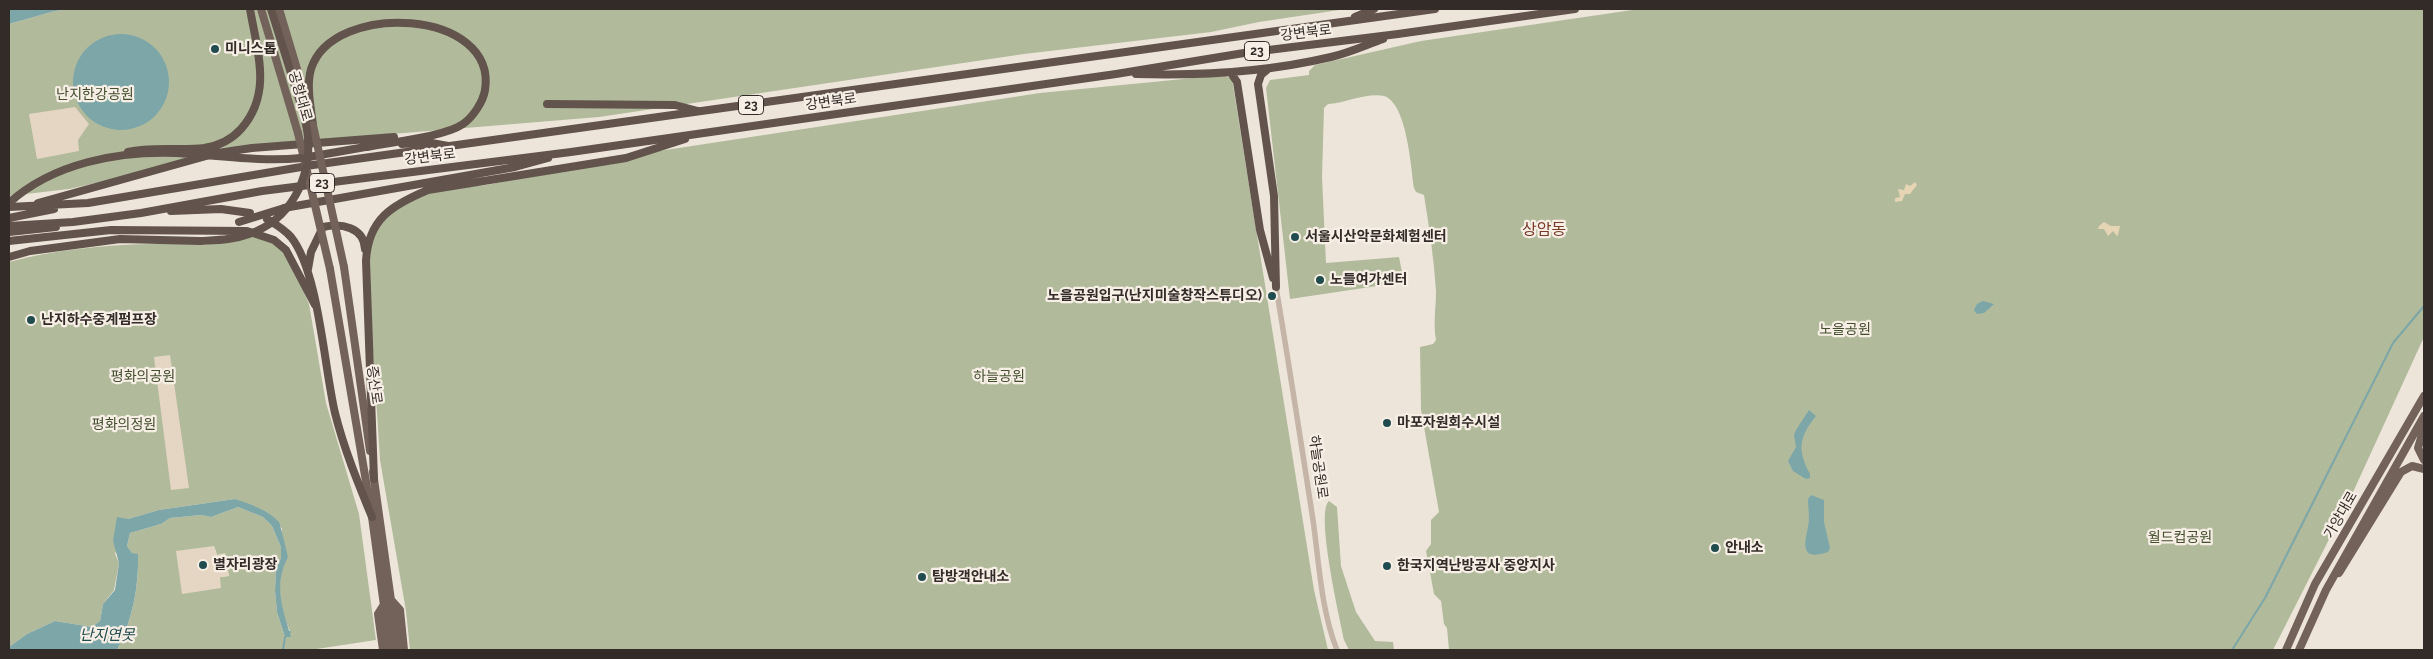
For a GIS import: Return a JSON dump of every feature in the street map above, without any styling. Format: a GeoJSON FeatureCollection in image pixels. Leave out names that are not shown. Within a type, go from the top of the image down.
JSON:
{"type":"FeatureCollection","features":[{"type":"Feature","properties":{"kind":"highway"},"geometry":{"type":"LineString","coordinates":[[9,203],[25,190],[56,173],[89,162],[140,149],[207,148],[224,142],[238,132],[251,117],[259,100],[261,86],[250,9]]}},
{"type":"Feature","properties":{"kind":"highway"},"geometry":{"type":"LineString","coordinates":[[9,256],[30,251],[120,239],[200,241],[234,238],[265,227],[279,217],[290,204],[302,183],[308,162],[307,134],[271,9]]}},
{"type":"Feature","properties":{"kind":"highway"},"geometry":{"type":"LineString","coordinates":[[1345,21],[1374,9]]}},
{"type":"Feature","properties":{"kind":"highway","name":"강변북로"},"geometry":{"type":"LineString","coordinates":[[9,207],[68,205],[313,165],[454,147],[1435,9]]}},
{"type":"Feature","properties":{"kind":"highway","name":"강변북로"},"geometry":{"type":"LineString","coordinates":[[9,226],[89,220],[141,213],[262,191],[571,152],[1116,74],[1244,53],[1575,9]]}},
{"type":"Feature","properties":{"kind":"highway"},"geometry":{"type":"LineString","coordinates":[[116,155],[178,153],[264,161],[301,158],[452,130],[464,124],[476,110],[484,96],[486,81],[478,54],[468,42],[428,22],[404,17],[368,20],[354,25],[339,33],[316,56],[312,68],[309,91],[313,125]]}},
{"type":"Feature","properties":{"kind":"highway"},"geometry":{"type":"LineString","coordinates":[[1116,74],[1196,76],[1270,68],[1332,57],[1398,34]]}},
{"type":"Feature","properties":{"kind":"highway"},"geometry":{"type":"LineString","coordinates":[[1270,68],[1261,75],[1258,84],[1274,196],[1276,287]]}},
{"type":"Feature","properties":{"kind":"highway"},"geometry":{"type":"LineString","coordinates":[[1231,73],[1237,82],[1261,233],[1276,287]]}},
{"type":"Feature","properties":{"kind":"highway"},"geometry":{"type":"LineString","coordinates":[[546,104],[675,106],[702,112]]}},
{"type":"Feature","properties":{"kind":"highway"},"geometry":{"type":"LineString","coordinates":[[366,262],[368,240],[380,219],[402,201],[428,190],[626,158],[706,132]]}},
{"type":"Feature","properties":{"kind":"highway"},"geometry":{"type":"LineString","coordinates":[[26,206],[217,153],[252,148],[421,136]]}},
{"type":"Feature","properties":{"kind":"highway"},"geometry":{"type":"LineString","coordinates":[[367,147],[426,142],[454,147]]}},
{"type":"Feature","properties":{"kind":"highway"},"geometry":{"type":"LineString","coordinates":[[195,230],[239,222],[281,209],[515,168],[571,152]]}},
{"type":"Feature","properties":{"kind":"highway"},"geometry":{"type":"LineString","coordinates":[[9,218],[68,205]]}},
{"type":"Feature","properties":{"kind":"highway"},"geometry":{"type":"LineString","coordinates":[[141,213],[221,209],[250,212]]}},
{"type":"Feature","properties":{"kind":"highway"},"geometry":{"type":"LineString","coordinates":[[267,219],[290,236],[304,259],[315,305],[335,413],[350,464],[372,517]]}},
{"type":"Feature","properties":{"kind":"highway","name":"강변북로"},"geometry":{"type":"LineString","coordinates":[[9,232],[52,228],[89,220]]}},
{"type":"Feature","properties":{"kind":"highway"},"geometry":{"type":"LineString","coordinates":[[308,273],[311,252],[323,227],[334,224],[350,227],[357,232],[365,244],[374,479]]}},
{"type":"Feature","properties":{"kind":"highway"},"geometry":{"type":"LineString","coordinates":[[9,241],[51,238],[111,230],[247,231],[274,240],[286,250],[295,263],[315,305]]}},
{"type":"Feature","properties":{"kind":"highway"},"geometry":{"type":"LineString","coordinates":[[1261,233],[1267,235],[1276,230]]}},
{"type":"Feature","properties":{"kind":"highway"},"geometry":{"type":"LineString","coordinates":[[9,256],[51,238]]}},
{"type":"Feature","properties":{"kind":"main road","name":"공항대로"},"geometry":{"type":"LineString","coordinates":[[261,9],[298,133]]}},
{"type":"Feature","properties":{"kind":"main road","name":"공항대로"},"geometry":{"type":"LineString","coordinates":[[279,9],[313,125]]}},
{"type":"Feature","properties":{"kind":"main road","name":"증산로"},"geometry":{"type":"LineString","coordinates":[[313,125],[344,267],[374,479],[388,602],[390,650]]}},
{"type":"Feature","properties":{"kind":"main road","name":"증산로"},"geometry":{"type":"LineString","coordinates":[[298,133],[330,269],[372,517],[398,650]]}},
{"type":"Feature","properties":{"kind":"main road","name":"가양대로"},"geometry":{"type":"LineString","coordinates":[[2286,650],[2315,584],[2424,396]]}},
{"type":"Feature","properties":{"kind":"main road","name":"가양대로"},"geometry":{"type":"LineString","coordinates":[[2299,650],[2326,590],[2424,416]]}},
{"type":"Feature","properties":{"kind":"main road"},"geometry":{"type":"LineString","coordinates":[[2424,428],[2418,448],[2424,460]]}},
{"type":"Feature","properties":{"kind":"main road"},"geometry":{"type":"LineString","coordinates":[[2326,590],[2348,562],[2401,472],[2412,466],[2424,469]]}},
{"type":"Feature","properties":{"kind":"main road"},"geometry":{"type":"LineString","coordinates":[[383,650],[378,614],[388,602],[400,610],[404,650]]}},
{"type":"Feature","properties":{"kind":"street","name":"하늘공원로"},"geometry":{"type":"LineString","coordinates":[[1276,287],[1331,635],[1338,650]]}},
{"type":"Feature","properties":{"kind":"green space","name":"난지한강공원"},"geometry":{"type":"Polygon","coordinates":[[[71,9],[1346,9],[1259,22],[1211,32],[1024,54],[599,117],[222,148],[136,174],[69,189],[9,196],[9,24],[55,11],[71,9]]]}},
{"type":"Feature","properties":{"kind":"green space","name":"월드컵공원"},"geometry":{"type":"Polygon","coordinates":[[[1639,9],[2424,9],[2424,337],[2354,490],[2273,650],[1449,650],[1447,628],[1444,624],[1441,601],[1434,594],[1426,551],[1431,544],[1431,520],[1439,512],[1421,410],[1420,347],[1433,344],[1436,340],[1435,279],[1424,195],[1416,192],[1414,188],[1403,123],[1392,101],[1384,96],[1371,95],[1328,104],[1324,108],[1322,177],[1326,263],[1399,257],[1404,282],[1290,299],[1266,88],[1270,80],[1309,75],[1309,71],[1315,65],[1421,41],[1639,9]]]}},
{"type":"Feature","properties":{"kind":"green space","name":"하늘공원"},"geometry":{"type":"Polygon","coordinates":[[[1224,75],[1232,79],[1314,590],[1328,650],[410,650],[406,611],[380,460],[368,272],[369,249],[375,233],[389,214],[405,200],[438,189],[487,185],[626,156],[1040,93],[1224,75]]]}},
{"type":"Feature","properties":{"kind":"green space","name":"평화의공원"},"geometry":{"type":"Polygon","coordinates":[[[252,236],[273,243],[284,252],[294,268],[309,304],[326,403],[359,514],[376,640],[310,650],[117,650],[127,627],[136,591],[138,555],[132,553],[127,546],[130,533],[161,524],[170,518],[201,515],[211,517],[238,507],[263,517],[272,526],[281,547],[281,558],[276,570],[277,612],[285,637],[290,631],[280,594],[281,575],[287,557],[281,539],[282,528],[235,499],[159,510],[128,519],[115,554],[119,563],[114,590],[103,604],[100,621],[92,627],[55,621],[27,634],[9,647],[9,262],[43,254],[96,247],[214,242],[252,236]],[[214,546],[220,577],[229,576],[225,554],[217,555],[214,546]]]}},
{"type":"Feature","properties":{"kind":"green space"},"geometry":{"type":"Polygon","coordinates":[[[1329,501],[1337,507],[1341,566],[1356,612],[1375,641],[1393,642],[1394,650],[1349,650],[1344,640],[1327,544],[1325,509],[1329,501]]]}},
{"type":"Feature","properties":{"kind":"sand"},"geometry":{"type":"Polygon","coordinates":[[[1915,182],[1917,185],[1910,194],[1905,194],[1902,201],[1895,202],[1895,198],[1900,197],[1898,189],[1904,190],[1906,184],[1910,186],[1915,182]]]}},
{"type":"Feature","properties":{"kind":"sand"},"geometry":{"type":"Polygon","coordinates":[[[2104,222],[2111,226],[2120,226],[2117,236],[2113,231],[2108,236],[2104,229],[2098,229],[2104,222]]]}},
{"type":"Feature","properties":{"kind":"shaded area"},"geometry":{"type":"Polygon","coordinates":[[[75,107],[89,124],[78,140],[79,151],[37,159],[29,114],[75,107]]]}},
{"type":"Feature","properties":{"kind":"shaded area"},"geometry":{"type":"Polygon","coordinates":[[[170,355],[189,488],[171,490],[154,357],[170,355]]]}},
{"type":"Feature","properties":{"kind":"shaded area","name":"별자리광장"},"geometry":{"type":"Polygon","coordinates":[[[214,546],[217,555],[225,553],[229,576],[220,577],[221,588],[182,594],[176,551],[214,546]]]}},
{"type":"Feature","properties":{"kind":"water"},"geometry":{"type":"Polygon","coordinates":[[[9,9],[71,9],[55,11],[9,24],[9,9]]]}},
{"type":"Feature","properties":{"kind":"water"},"geometry":{"type":"Polygon","coordinates":[[[121,34],[139,38],[155,48],[165,64],[169,82],[165,100],[155,116],[139,126],[121,130],[103,126],[87,116],[77,100],[73,82],[77,64],[87,48],[103,38],[121,34]]]}},
{"type":"Feature","properties":{"kind":"water"},"geometry":{"type":"Polygon","coordinates":[[[1983,301],[1994,304],[1984,313],[1977,314],[1974,310],[1977,304],[1983,301]]]}},
{"type":"Feature","properties":{"kind":"water"},"geometry":{"type":"Polygon","coordinates":[[[1809,410],[1816,416],[1803,437],[1803,458],[1810,474],[1810,478],[1806,479],[1793,471],[1788,461],[1796,447],[1794,435],[1796,430],[1809,410]]]}},
{"type":"Feature","properties":{"kind":"water"},"geometry":{"type":"Polygon","coordinates":[[[1811,495],[1824,500],[1824,522],[1830,548],[1828,552],[1813,555],[1806,550],[1805,546],[1809,520],[1808,499],[1811,495]]]}},
{"type":"Feature","properties":{"kind":"water","name":"난지연못"},"geometry":{"type":"Polygon","coordinates":[[[235,499],[253,505],[279,522],[288,557],[281,577],[281,597],[291,637],[285,637],[277,612],[275,591],[276,569],[281,558],[281,547],[272,526],[263,517],[238,507],[211,517],[201,515],[170,518],[161,524],[130,533],[127,546],[132,553],[138,554],[136,591],[127,627],[117,650],[9,650],[9,647],[27,634],[55,621],[92,627],[100,621],[103,604],[115,590],[119,563],[113,541],[117,517],[128,519],[159,510],[235,499]]]}},
{"type":"Feature","properties":{"kind":"waterway"},"geometry":{"type":"LineString","coordinates":[[2232,650],[2265,598],[2393,343],[2424,306]]}},
{"type":"Feature","properties":{"kind":"waterway"},"geometry":{"type":"LineString","coordinates":[[283,650],[285,637],[290,632]]}},
{"type":"Feature","properties":{"kind":"place","name":"미니스톱"},"geometry":{"type":"Point","coordinates":[215,49]}},
{"type":"Feature","properties":{"kind":"place","name":"서울시산악문화체험센터"},"geometry":{"type":"Point","coordinates":[1295,237]}},
{"type":"Feature","properties":{"kind":"place","name":"노들여가센터"},"geometry":{"type":"Point","coordinates":[1320,280]}},
{"type":"Feature","properties":{"kind":"place","name":"노을공원입구(난지미술창작스튜디오)"},"geometry":{"type":"Point","coordinates":[1272,296]}},
{"type":"Feature","properties":{"kind":"place","name":"난지하수중계펌프장"},"geometry":{"type":"Point","coordinates":[31,320]}},
{"type":"Feature","properties":{"kind":"place","name":"마포자원회수시설"},"geometry":{"type":"Point","coordinates":[1387,423]}},
{"type":"Feature","properties":{"kind":"place","name":"안내소"},"geometry":{"type":"Point","coordinates":[1715,548]}},
{"type":"Feature","properties":{"kind":"place","name":"별자리광장"},"geometry":{"type":"Point","coordinates":[203,565]}},
{"type":"Feature","properties":{"kind":"place","name":"한국지역난방공사 중앙지사"},"geometry":{"type":"Point","coordinates":[1387,566]}},
{"type":"Feature","properties":{"kind":"place","name":"탐방객안내소"},"geometry":{"type":"Point","coordinates":[922,577]}},
{"type":"Feature","properties":{"kind":"district","name":"상암동"},"geometry":{"type":"Point","coordinates":[1544,230]}},
{"type":"Feature","properties":{"kind":"park label","name":"노을공원"},"geometry":{"type":"Point","coordinates":[1845,330]}},
{"type":"Feature","properties":{"kind":"park label","name":"평화의정원"},"geometry":{"type":"Point","coordinates":[124,425]}}]}
